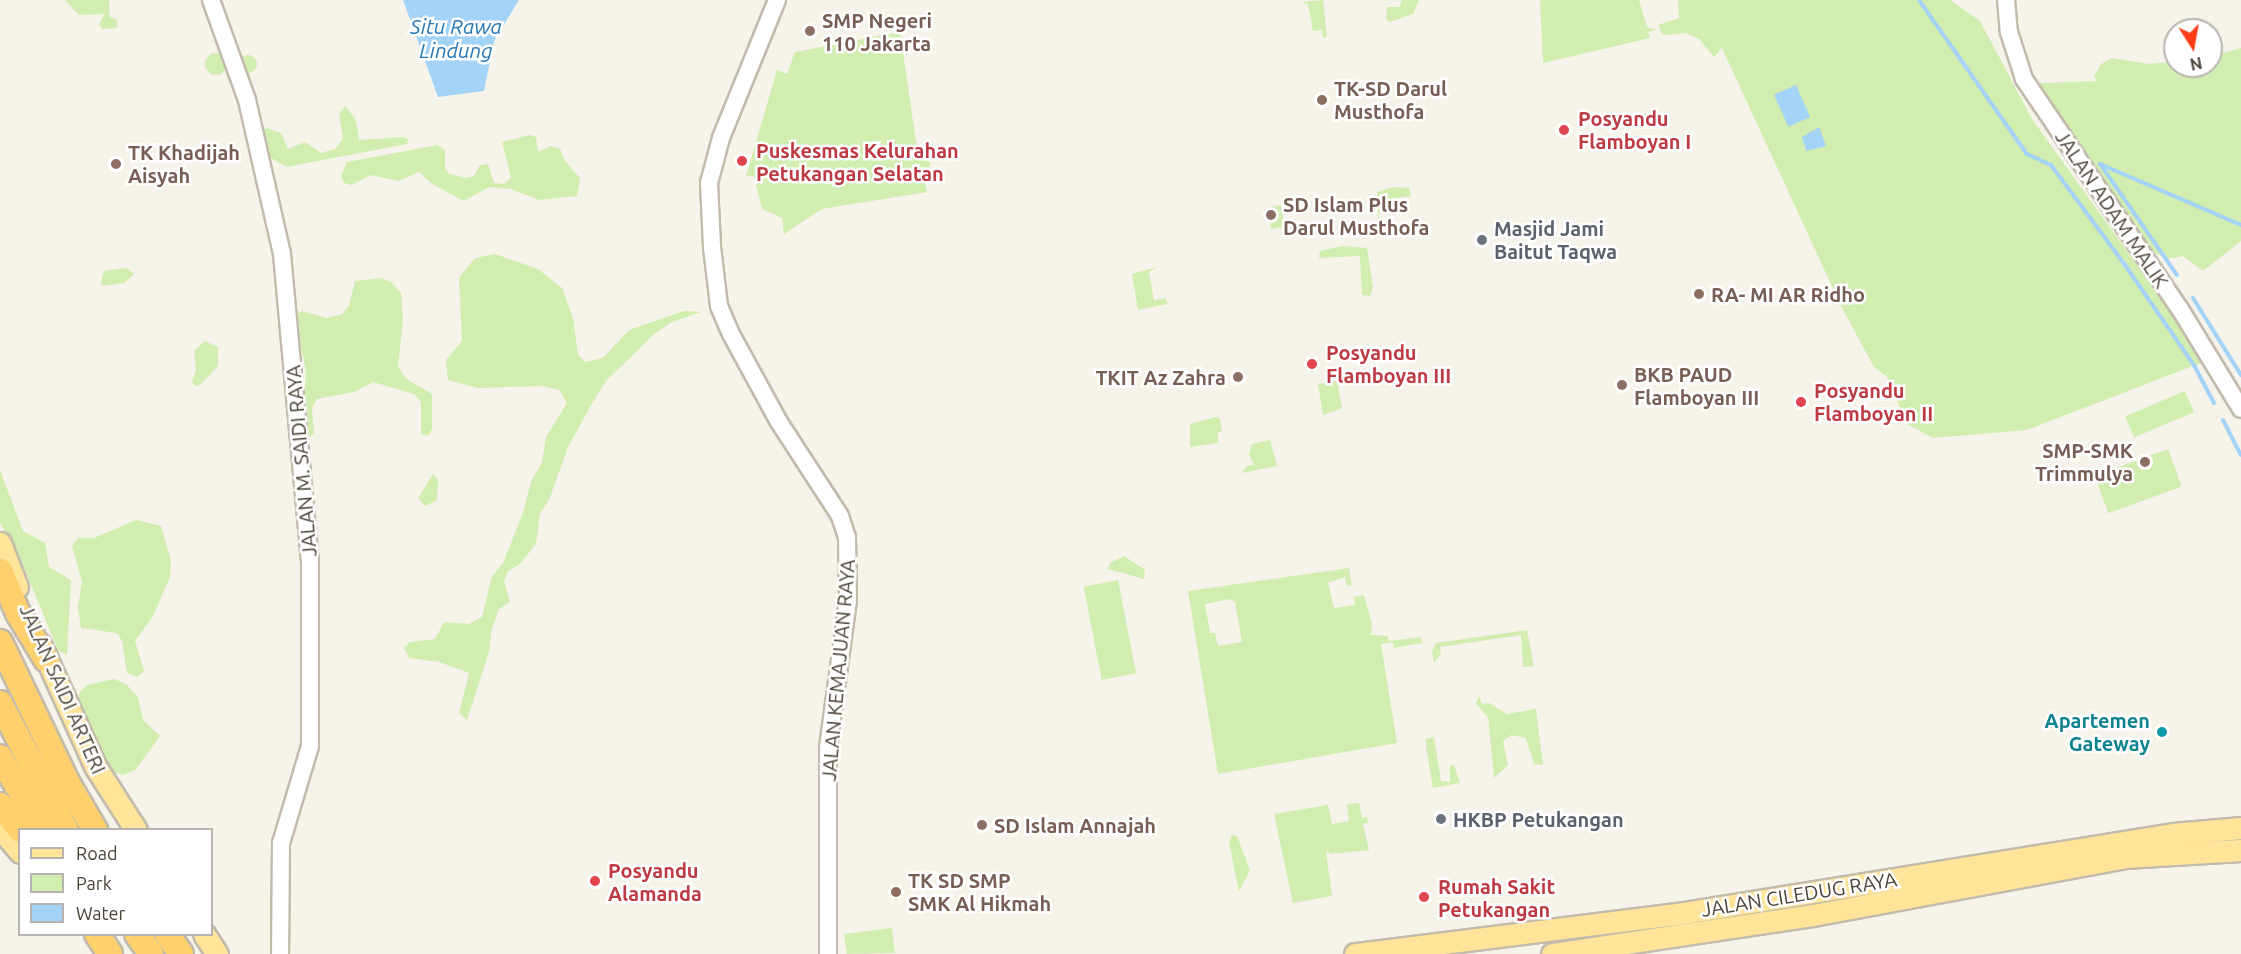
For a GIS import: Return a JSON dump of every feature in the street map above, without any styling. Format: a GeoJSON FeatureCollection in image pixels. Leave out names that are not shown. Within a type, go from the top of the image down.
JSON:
{"type":"FeatureCollection","features":[{"type":"Feature","properties":{"kind":"highway"},"geometry":{"type":"LineString","coordinates":[[0,571],[18,613],[46,659]]}},
{"type":"Feature","properties":{"kind":"highway"},"geometry":{"type":"LineString","coordinates":[[0,642],[67,782],[94,828]]}},
{"type":"Feature","properties":{"kind":"highway"},"geometry":{"type":"LineString","coordinates":[[0,703],[65,828]]}},
{"type":"Feature","properties":{"kind":"highway"},"geometry":{"type":"LineString","coordinates":[[0,757],[42,828]]}},
{"type":"Feature","properties":{"kind":"highway"},"geometry":{"type":"LineString","coordinates":[[0,805],[18,828]]}},
{"type":"Feature","properties":{"kind":"highway"},"geometry":{"type":"LineString","coordinates":[[98,936],[109,954]]}},
{"type":"Feature","properties":{"kind":"highway"},"geometry":{"type":"LineString","coordinates":[[111,936],[122,954]]}},
{"type":"Feature","properties":{"kind":"highway"},"geometry":{"type":"LineString","coordinates":[[138,936],[151,954]]}},
{"type":"Feature","properties":{"kind":"highway"},"geometry":{"type":"LineString","coordinates":[[168,936],[181,954]]}},
{"type":"Feature","properties":{"kind":"main road","name":"JALAN SAIDI ARTERI"},"geometry":{"type":"LineString","coordinates":[[0,543],[46,659],[94,766],[135,828]]}},
{"type":"Feature","properties":{"kind":"main road"},"geometry":{"type":"LineString","coordinates":[[0,828],[18,850]]}},
{"type":"Feature","properties":{"kind":"main road","name":"JALAN CILEDUG RAYA"},"geometry":{"type":"LineString","coordinates":[[1355,954],[1442,949],[1776,899],[2173,834],[2241,828]]}},
{"type":"Feature","properties":{"kind":"main road","name":"JALAN CILEDUG RAYA"},"geometry":{"type":"LineString","coordinates":[[1552,954],[1813,915],[2125,857],[2241,850]]}},
{"type":"Feature","properties":{"kind":"main road"},"geometry":{"type":"LineString","coordinates":[[91,936],[109,954]]}},
{"type":"Feature","properties":{"kind":"main road"},"geometry":{"type":"LineString","coordinates":[[205,936],[217,954]]}},
{"type":"Feature","properties":{"kind":"street","name":"JALAN M. SAIDI RAYA"},"geometry":{"type":"LineString","coordinates":[[211,0],[247,100],[282,254],[310,563],[310,746],[281,843],[280,954]]}},
{"type":"Feature","properties":{"kind":"street","name":"JALAN KEMAJUAN RAYA"},"geometry":{"type":"LineString","coordinates":[[777,0],[721,138],[709,183],[712,247],[719,306],[731,334],[778,422],[840,516],[847,537],[848,600],[828,748],[828,954]]}},
{"type":"Feature","properties":{"kind":"street","name":"JALAN ADAM MALIK"},"geometry":{"type":"LineString","coordinates":[[2006,0],[2011,40],[2024,80],[2180,309],[2241,409]]}},
{"type":"Feature","properties":{"kind":"street","name":"JALAN M. SAIDI RAYA"},"geometry":{"type":"LineString","coordinates":[[266,954],[281,927]]}},
{"type":"Feature","properties":{"kind":"green space"},"geometry":{"type":"Polygon","coordinates":[[[65,0],[109,0],[110,17],[117,20],[117,28],[102,29],[99,24],[105,14],[79,15],[65,0]]]}},
{"type":"Feature","properties":{"kind":"green space"},"geometry":{"type":"Polygon","coordinates":[[[1323,0],[1327,37],[1323,38],[1322,30],[1313,31],[1308,4],[1301,2],[1323,0]]]}},
{"type":"Feature","properties":{"kind":"green space"},"geometry":{"type":"Polygon","coordinates":[[[1402,0],[1419,0],[1413,14],[1390,22],[1386,19],[1387,7],[1399,7],[1402,0]]]}},
{"type":"Feature","properties":{"kind":"green space"},"geometry":{"type":"Polygon","coordinates":[[[1540,0],[1639,0],[1647,27],[1656,30],[1648,32],[1650,38],[1543,63],[1540,0]]]}},
{"type":"Feature","properties":{"kind":"green space"},"geometry":{"type":"Polygon","coordinates":[[[1678,0],[1950,0],[1980,21],[2032,119],[2206,361],[2027,430],[1933,438],[1907,424],[1887,377],[1874,367],[1842,308],[1722,48],[1714,57],[1699,39],[1686,33],[1663,35],[1658,25],[1679,18],[1678,0]]]}},
{"type":"Feature","properties":{"kind":"green space"},"geometry":{"type":"Polygon","coordinates":[[[900,32],[918,155],[931,163],[924,179],[927,192],[822,209],[784,234],[782,218],[762,209],[754,176],[746,176],[777,70],[787,74],[795,52],[900,32]]]}},
{"type":"Feature","properties":{"kind":"green space"},"geometry":{"type":"Polygon","coordinates":[[[2241,48],[2241,241],[2203,271],[2183,256],[2167,259],[2155,253],[2086,164],[2039,83],[2097,81],[2094,76],[2101,64],[2112,58],[2149,64],[2163,62],[2163,78],[2223,78],[2223,53],[2241,48]]]}},
{"type":"Feature","properties":{"kind":"green space"},"geometry":{"type":"Polygon","coordinates":[[[216,53],[224,56],[227,64],[224,72],[216,75],[208,72],[205,64],[208,56],[216,53]]]}},
{"type":"Feature","properties":{"kind":"green space"},"geometry":{"type":"Polygon","coordinates":[[[248,55],[256,60],[257,64],[252,72],[248,73],[240,68],[239,64],[244,56],[248,55]]]}},
{"type":"Feature","properties":{"kind":"green space"},"geometry":{"type":"Polygon","coordinates":[[[345,106],[356,120],[359,140],[402,137],[408,139],[407,144],[286,167],[266,155],[262,130],[267,128],[281,133],[288,149],[305,142],[321,153],[335,149],[343,139],[339,113],[345,106]]]}},
{"type":"Feature","properties":{"kind":"green space"},"geometry":{"type":"Polygon","coordinates":[[[529,135],[536,137],[538,152],[551,146],[560,149],[565,161],[580,178],[577,196],[539,200],[511,189],[489,187],[464,201],[432,184],[419,172],[398,181],[370,175],[352,185],[344,183],[341,176],[347,162],[437,145],[445,150],[445,168],[449,174],[466,178],[474,176],[480,165],[488,164],[494,183],[504,184],[511,178],[502,142],[529,135]]]}},
{"type":"Feature","properties":{"kind":"green space"},"geometry":{"type":"Polygon","coordinates":[[[1393,187],[1409,188],[1411,196],[1397,198],[1379,209],[1378,227],[1377,192],[1393,187]]]}},
{"type":"Feature","properties":{"kind":"green space"},"geometry":{"type":"Polygon","coordinates":[[[1281,205],[1285,227],[1271,229],[1267,207],[1281,205]]]}},
{"type":"Feature","properties":{"kind":"green space"},"geometry":{"type":"Polygon","coordinates":[[[1343,246],[1367,248],[1373,287],[1370,296],[1362,295],[1360,256],[1319,258],[1320,251],[1343,246]]]}},
{"type":"Feature","properties":{"kind":"green space"},"geometry":{"type":"Polygon","coordinates":[[[495,254],[538,269],[562,288],[573,318],[578,355],[585,362],[603,358],[629,330],[684,311],[701,312],[672,322],[653,335],[606,381],[590,407],[568,447],[549,500],[540,513],[536,544],[520,564],[508,571],[504,581],[510,602],[499,609],[492,628],[489,652],[467,720],[459,713],[469,673],[439,662],[409,658],[404,647],[410,642],[435,639],[444,622],[469,624],[482,617],[492,576],[503,563],[524,510],[531,481],[542,463],[546,437],[567,403],[559,390],[543,386],[478,388],[448,380],[446,360],[462,341],[459,278],[475,258],[495,254]]]}},
{"type":"Feature","properties":{"kind":"green space"},"geometry":{"type":"Polygon","coordinates":[[[1157,267],[1149,272],[1154,300],[1166,298],[1167,304],[1138,310],[1132,274],[1157,267]]]}},
{"type":"Feature","properties":{"kind":"green space"},"geometry":{"type":"Polygon","coordinates":[[[127,268],[134,274],[124,283],[103,286],[101,283],[104,271],[127,268]]]}},
{"type":"Feature","properties":{"kind":"green space"},"geometry":{"type":"Polygon","coordinates":[[[381,278],[391,282],[401,293],[403,319],[398,366],[406,379],[432,394],[432,429],[428,436],[421,434],[421,402],[414,394],[373,382],[354,392],[317,399],[312,408],[314,434],[309,437],[303,429],[306,371],[297,329],[298,314],[302,311],[327,318],[342,314],[349,306],[355,281],[381,278]]]}},
{"type":"Feature","properties":{"kind":"green space"},"geometry":{"type":"Polygon","coordinates":[[[205,341],[218,347],[218,366],[200,385],[195,386],[192,382],[196,370],[194,351],[205,341]]]}},
{"type":"Feature","properties":{"kind":"green space"},"geometry":{"type":"Polygon","coordinates":[[[1337,381],[1342,408],[1323,415],[1318,384],[1337,381]]]}},
{"type":"Feature","properties":{"kind":"green space"},"geometry":{"type":"Polygon","coordinates":[[[2185,391],[2194,412],[2134,438],[2125,416],[2185,391]]]}},
{"type":"Feature","properties":{"kind":"green space"},"geometry":{"type":"Polygon","coordinates":[[[1216,417],[1220,419],[1222,432],[1218,432],[1218,443],[1190,447],[1190,424],[1216,417]]]}},
{"type":"Feature","properties":{"kind":"green space"},"geometry":{"type":"Polygon","coordinates":[[[1270,440],[1277,466],[1242,473],[1247,466],[1254,465],[1249,455],[1252,444],[1270,440]]]}},
{"type":"Feature","properties":{"kind":"green space"},"geometry":{"type":"Polygon","coordinates":[[[2168,449],[2182,487],[2108,513],[2095,476],[2168,449]]]}},
{"type":"Feature","properties":{"kind":"green space"},"geometry":{"type":"Polygon","coordinates":[[[0,470],[23,531],[45,543],[49,567],[71,580],[67,655],[58,650],[20,558],[0,523],[0,470]]]}},
{"type":"Feature","properties":{"kind":"green space"},"geometry":{"type":"Polygon","coordinates":[[[433,474],[438,480],[437,500],[425,506],[418,498],[433,474]]]}},
{"type":"Feature","properties":{"kind":"green space"},"geometry":{"type":"Polygon","coordinates":[[[136,520],[161,526],[171,561],[170,577],[153,616],[135,641],[144,671],[137,677],[127,673],[122,641],[117,633],[81,628],[78,607],[82,582],[72,546],[78,538],[94,538],[136,520]]]}},
{"type":"Feature","properties":{"kind":"green space"},"geometry":{"type":"Polygon","coordinates":[[[1124,556],[1145,570],[1144,579],[1108,569],[1110,563],[1124,556]]]}},
{"type":"Feature","properties":{"kind":"green space"},"geometry":{"type":"Polygon","coordinates":[[[1349,568],[1352,585],[1347,586],[1345,577],[1328,583],[1334,608],[1355,605],[1354,597],[1364,595],[1372,624],[1371,635],[1388,636],[1389,641],[1421,637],[1422,643],[1394,648],[1393,642],[1381,644],[1397,743],[1218,774],[1188,591],[1349,568]],[[1230,599],[1205,604],[1210,633],[1215,633],[1218,646],[1242,642],[1235,602],[1230,599]]]}},
{"type":"Feature","properties":{"kind":"green space"},"geometry":{"type":"Polygon","coordinates":[[[1118,580],[1136,673],[1102,680],[1084,587],[1118,580]]]}},
{"type":"Feature","properties":{"kind":"green space"},"geometry":{"type":"Polygon","coordinates":[[[1527,630],[1534,666],[1523,667],[1521,635],[1440,647],[1441,654],[1434,663],[1432,652],[1436,643],[1527,630]]]}},
{"type":"Feature","properties":{"kind":"green space"},"geometry":{"type":"Polygon","coordinates":[[[114,679],[126,684],[138,697],[143,720],[160,736],[135,770],[123,775],[113,772],[105,761],[77,702],[80,692],[87,685],[114,679]]]}},
{"type":"Feature","properties":{"kind":"green space"},"geometry":{"type":"Polygon","coordinates":[[[1479,696],[1482,704],[1489,703],[1507,714],[1536,709],[1543,765],[1534,764],[1526,738],[1511,735],[1503,741],[1508,765],[1494,778],[1488,717],[1476,704],[1479,696]]]}},
{"type":"Feature","properties":{"kind":"green space"},"geometry":{"type":"Polygon","coordinates":[[[1434,737],[1441,781],[1450,782],[1450,766],[1454,765],[1460,783],[1433,788],[1426,739],[1434,737]]]}},
{"type":"Feature","properties":{"kind":"green space"},"geometry":{"type":"Polygon","coordinates":[[[1359,803],[1362,818],[1367,817],[1368,823],[1363,824],[1369,850],[1331,854],[1326,851],[1332,896],[1293,903],[1274,814],[1328,805],[1332,824],[1349,821],[1347,804],[1359,803]]]}},
{"type":"Feature","properties":{"kind":"green space"},"geometry":{"type":"Polygon","coordinates":[[[1232,835],[1237,836],[1250,870],[1239,892],[1229,842],[1232,835]]]}},
{"type":"Feature","properties":{"kind":"green space"},"geometry":{"type":"Polygon","coordinates":[[[892,928],[895,953],[847,954],[844,934],[892,928]]]}},
{"type":"Feature","properties":{"kind":"water","name":"Situ Rawa Lindung"},"geometry":{"type":"Polygon","coordinates":[[[403,0],[519,0],[494,41],[484,91],[438,97],[403,0]]]}},
{"type":"Feature","properties":{"kind":"water"},"geometry":{"type":"Polygon","coordinates":[[[1796,85],[1810,117],[1788,127],[1774,95],[1796,85]]]}},
{"type":"Feature","properties":{"kind":"water"},"geometry":{"type":"Polygon","coordinates":[[[1819,127],[1826,146],[1806,151],[1802,137],[1819,127]]]}},
{"type":"Feature","properties":{"kind":"waterway"},"geometry":{"type":"LineString","coordinates":[[1919,0],[2027,154],[2051,165],[2125,265],[2195,367],[2214,403]]}},
{"type":"Feature","properties":{"kind":"waterway"},"geometry":{"type":"LineString","coordinates":[[2177,275],[2100,164],[2241,225]]}},
{"type":"Feature","properties":{"kind":"waterway"},"geometry":{"type":"LineString","coordinates":[[2193,298],[2241,375]]}},
{"type":"Feature","properties":{"kind":"waterway"},"geometry":{"type":"LineString","coordinates":[[2223,420],[2241,455]]}},
{"type":"Feature","properties":{"kind":"place","name":"SMP Negeri 110 Jakarta"},"geometry":{"type":"Point","coordinates":[810,31]}},
{"type":"Feature","properties":{"kind":"place","name":"TK-SD Darul Musthofa"},"geometry":{"type":"Point","coordinates":[1322,100]}},
{"type":"Feature","properties":{"kind":"place","name":"Posyandu Flamboyan I"},"geometry":{"type":"Point","coordinates":[1564,130]}},
{"type":"Feature","properties":{"kind":"place","name":"Puskesmas Kelurahan Petukangan Selatan"},"geometry":{"type":"Point","coordinates":[742,161]}},
{"type":"Feature","properties":{"kind":"place","name":"TK Khadijah Aisyah"},"geometry":{"type":"Point","coordinates":[116,164]}},
{"type":"Feature","properties":{"kind":"place","name":"SD Islam Plus Darul Musthofa"},"geometry":{"type":"Point","coordinates":[1271,215]}},
{"type":"Feature","properties":{"kind":"place","name":"Masjid Jami Baitut Taqwa"},"geometry":{"type":"Point","coordinates":[1482,240]}},
{"type":"Feature","properties":{"kind":"place","name":"RA- MI AR Ridho"},"geometry":{"type":"Point","coordinates":[1699,294]}},
{"type":"Feature","properties":{"kind":"place","name":"Posyandu Flamboyan III"},"geometry":{"type":"Point","coordinates":[1312,364]}},
{"type":"Feature","properties":{"kind":"place","name":"TKIT Az Zahra"},"geometry":{"type":"Point","coordinates":[1238,377]}},
{"type":"Feature","properties":{"kind":"place","name":"BKB PAUD Flamboyan III"},"geometry":{"type":"Point","coordinates":[1622,385]}},
{"type":"Feature","properties":{"kind":"place","name":"Posyandu Flamboyan II"},"geometry":{"type":"Point","coordinates":[1801,402]}},
{"type":"Feature","properties":{"kind":"place","name":"SMP-SMK Trimmulya"},"geometry":{"type":"Point","coordinates":[2145,462]}},
{"type":"Feature","properties":{"kind":"place","name":"Apartemen Gateway"},"geometry":{"type":"Point","coordinates":[2162,732]}},
{"type":"Feature","properties":{"kind":"place","name":"HKBP Petukangan"},"geometry":{"type":"Point","coordinates":[1441,819]}},
{"type":"Feature","properties":{"kind":"place","name":"SD Islam Annajah"},"geometry":{"type":"Point","coordinates":[982,825]}},
{"type":"Feature","properties":{"kind":"place","name":"Posyandu Alamanda"},"geometry":{"type":"Point","coordinates":[595,881]}},
{"type":"Feature","properties":{"kind":"place","name":"TK SD SMP SMK Al Hikmah"},"geometry":{"type":"Point","coordinates":[896,892]}},
{"type":"Feature","properties":{"kind":"place","name":"Rumah Sakit Petukangan"},"geometry":{"type":"Point","coordinates":[1424,897]}}]}
